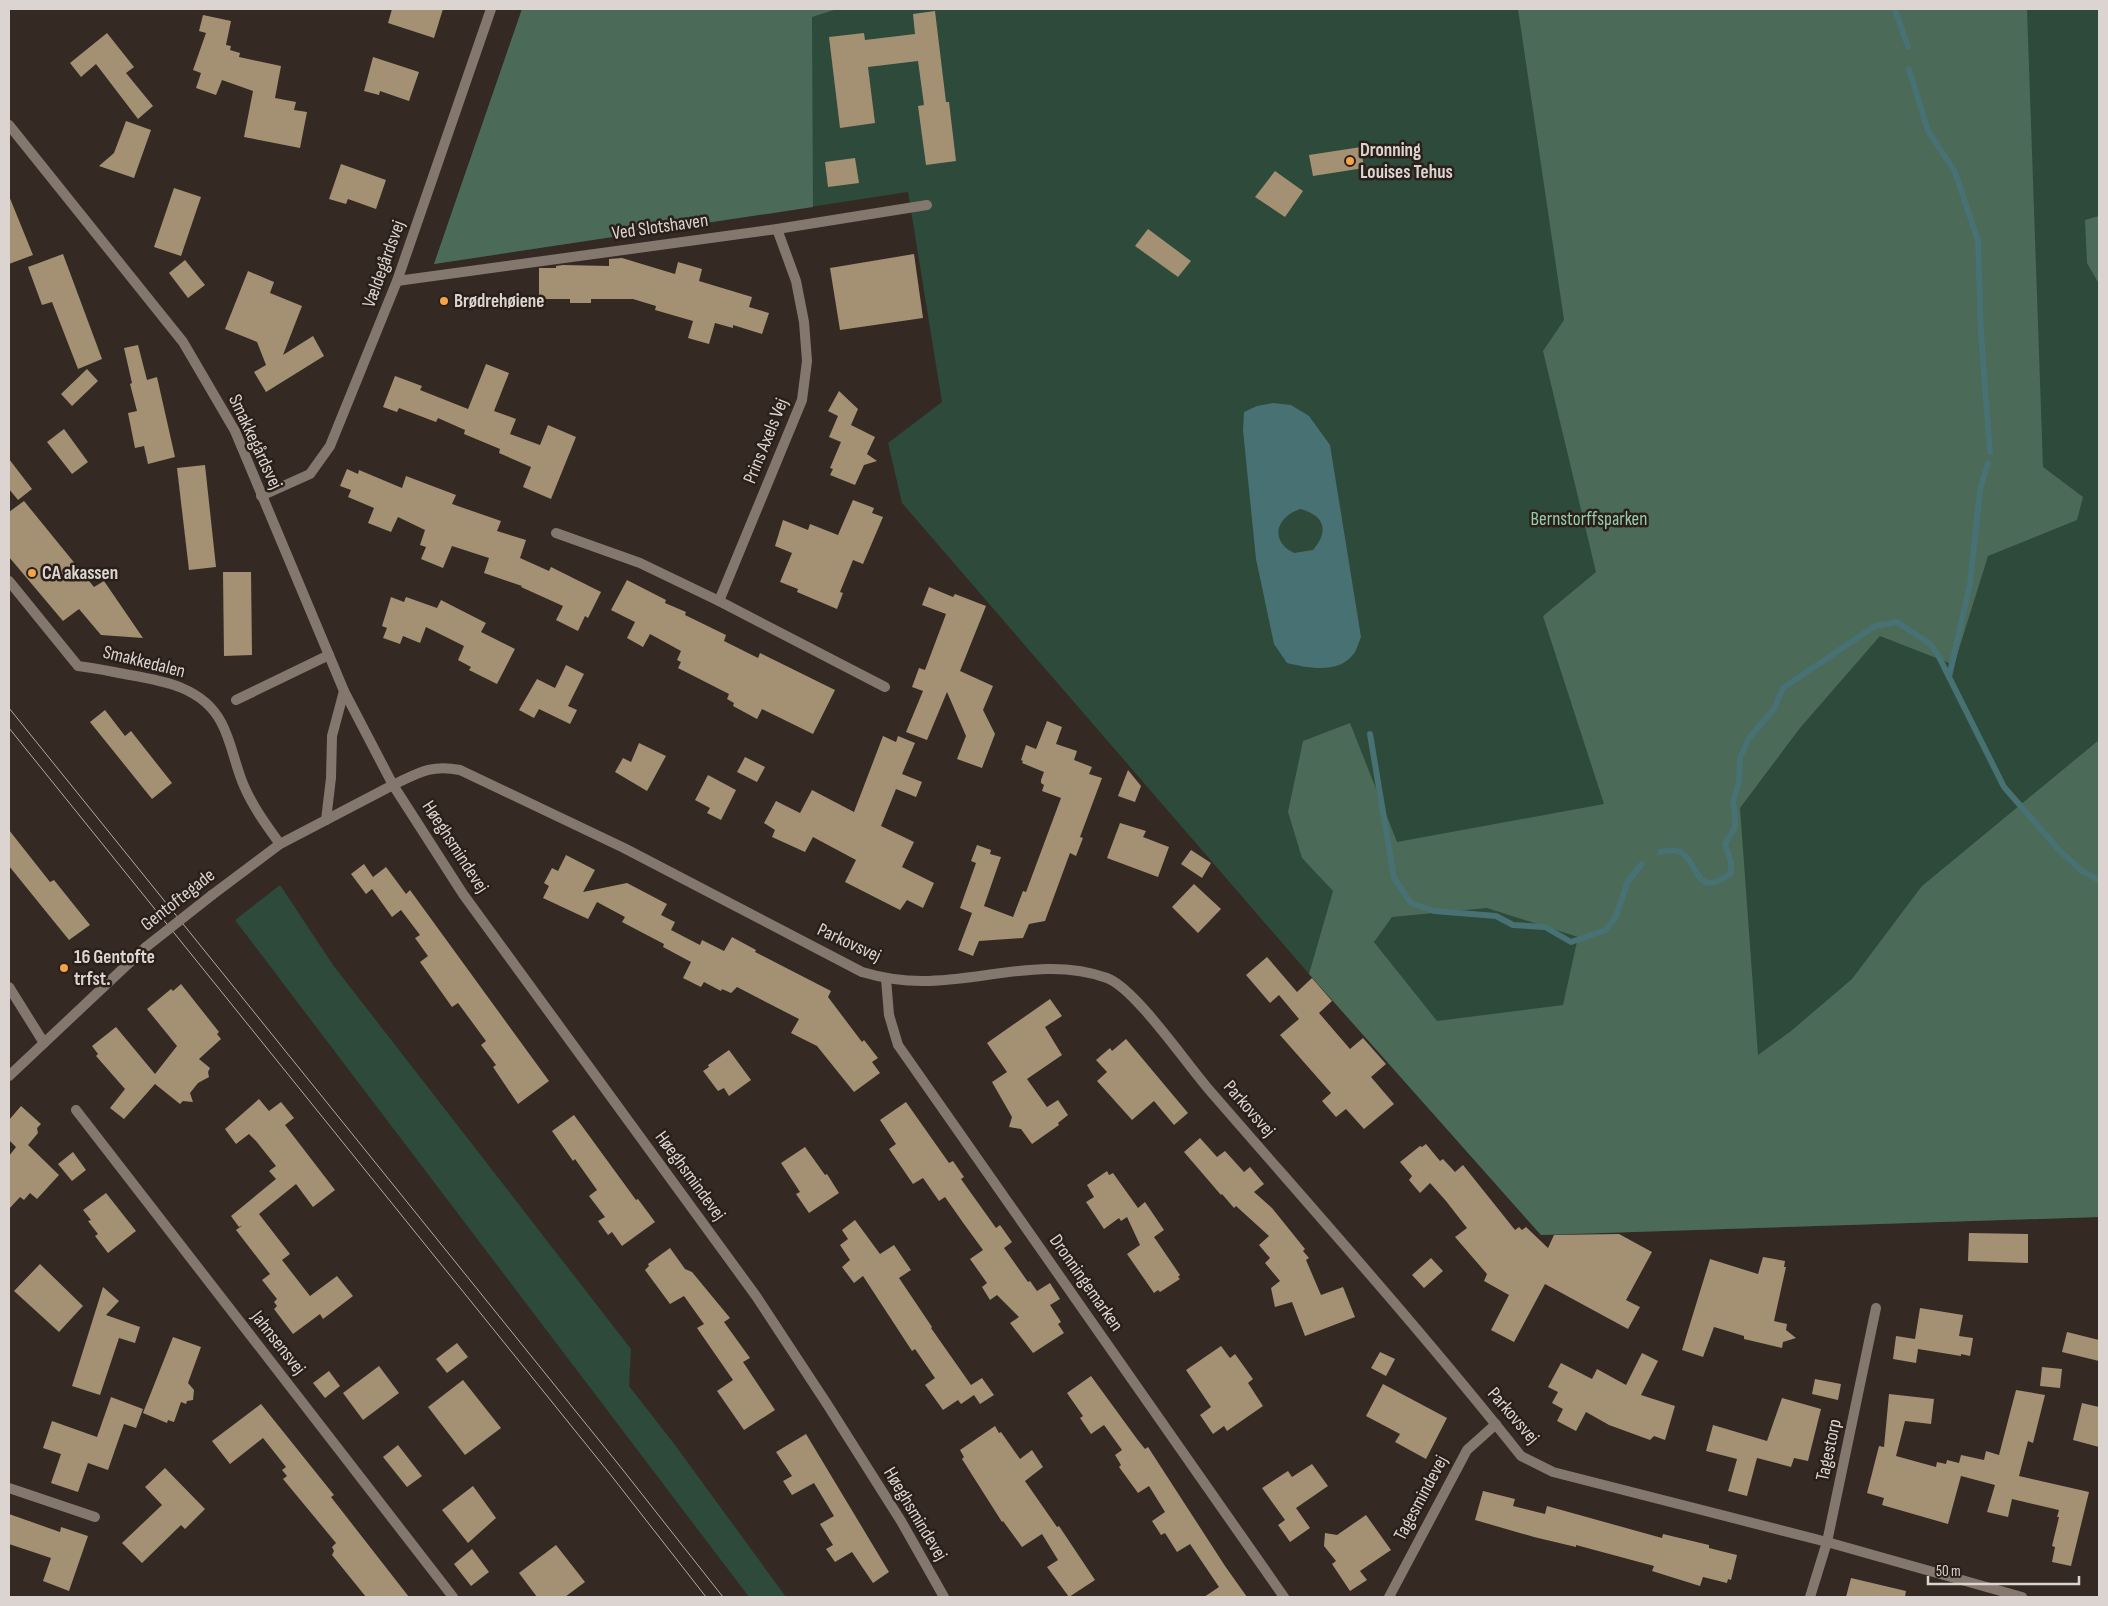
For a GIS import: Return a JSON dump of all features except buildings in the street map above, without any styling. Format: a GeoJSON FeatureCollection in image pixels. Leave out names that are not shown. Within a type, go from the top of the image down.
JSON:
{"type":"FeatureCollection","features":[{"type":"Feature","properties":{"kind":"street","name":"Vældegårdsvej"},"geometry":{"type":"LineString","coordinates":[[261,496],[310,474],[330,446],[398,281],[491,9]]}},
{"type":"Feature","properties":{"kind":"street","name":"Smakkegårdsvej"},"geometry":{"type":"LineString","coordinates":[[9,125],[183,342],[235,431],[344,691],[393,785]]}},
{"type":"Feature","properties":{"kind":"street","name":"Ved Slotshaven"},"geometry":{"type":"LineString","coordinates":[[398,281],[777,229],[927,205]]}},
{"type":"Feature","properties":{"kind":"street","name":"Prins Axels Vej"},"geometry":{"type":"LineString","coordinates":[[719,601],[802,400],[807,361],[804,322],[796,281],[777,229]]}},
{"type":"Feature","properties":{"kind":"street"},"geometry":{"type":"LineString","coordinates":[[556,534],[640,563],[719,601],[886,687]]}},
{"type":"Feature","properties":{"kind":"street","name":"Smakkedalen"},"geometry":{"type":"LineString","coordinates":[[9,581],[78,666],[178,685],[195,694],[209,706],[220,720],[228,737],[249,797],[280,844]]}},
{"type":"Feature","properties":{"kind":"street"},"geometry":{"type":"LineString","coordinates":[[236,700],[329,655]]}},
{"type":"Feature","properties":{"kind":"street"},"geometry":{"type":"LineString","coordinates":[[326,820],[331,778],[332,736],[344,691]]}},
{"type":"Feature","properties":{"kind":"street","name":"Parkovsvej"},"geometry":{"type":"LineString","coordinates":[[393,785],[427,770],[444,767],[460,770],[624,848],[862,972],[886,979],[924,981],[1047,968],[1085,971],[1109,979],[1124,989],[1209,1090],[1360,1261],[1521,1456],[1552,1472],[1827,1542],[2022,1597]]}},
{"type":"Feature","properties":{"kind":"street","name":"Gentoftegade"},"geometry":{"type":"LineString","coordinates":[[9,1076],[146,947],[212,895],[280,844],[393,785]]}},
{"type":"Feature","properties":{"kind":"street","name":"Høeghsmindevej"},"geometry":{"type":"LineString","coordinates":[[393,785],[463,894],[756,1296],[901,1521],[944,1597]]}},
{"type":"Feature","properties":{"kind":"street","name":"Dronningemarken"},"geometry":{"type":"LineString","coordinates":[[886,979],[889,1015],[898,1045],[1284,1597]]}},
{"type":"Feature","properties":{"kind":"street"},"geometry":{"type":"LineString","coordinates":[[9,987],[44,1043]]}},
{"type":"Feature","properties":{"kind":"street","name":"Jahnsensvej"},"geometry":{"type":"LineString","coordinates":[[76,1110],[453,1597]]}},
{"type":"Feature","properties":{"kind":"street","name":"Tagestorp"},"geometry":{"type":"LineString","coordinates":[[1810,1597],[1827,1542],[1876,1308]]}},
{"type":"Feature","properties":{"kind":"street","name":"Tagesmindevej"},"geometry":{"type":"LineString","coordinates":[[1389,1597],[1466,1450],[1496,1424]]}},
{"type":"Feature","properties":{"kind":"street"},"geometry":{"type":"LineString","coordinates":[[9,1488],[95,1517]]}},
{"type":"Feature","properties":{"kind":"green space","name":"Bernstorffsparken"},"geometry":{"type":"Polygon","coordinates":[[[522,9],[2099,9],[2099,1217],[1541,1235],[1309,974],[902,503],[888,443],[942,402],[908,192],[434,264],[522,9]]]}},
{"type":"Feature","properties":{"kind":"green space"},"geometry":{"type":"Polygon","coordinates":[[[522,9],[837,9],[812,17],[813,207],[434,264],[522,9]]]}},
{"type":"Feature","properties":{"kind":"green space"},"geometry":{"type":"Polygon","coordinates":[[[1518,9],[2027,9],[2043,467],[2083,497],[2077,520],[1988,556],[1954,665],[1880,636],[1800,728],[1740,808],[1758,1055],[1791,1031],[1852,979],[1922,886],[2099,740],[2099,1217],[1541,1235],[1309,974],[1333,891],[1302,858],[1288,812],[1303,741],[1350,723],[1397,842],[1604,804],[1543,616],[1596,572],[1543,351],[1564,320],[1518,9]],[[1487,908],[1392,917],[1374,942],[1437,1021],[1563,1005],[1578,937],[1487,908]]]}},
{"type":"Feature","properties":{"kind":"green space"},"geometry":{"type":"Polygon","coordinates":[[[2099,216],[2099,284],[2087,263],[2085,220],[2099,216]]]}},
{"type":"Feature","properties":{"kind":"green space"},"geometry":{"type":"Polygon","coordinates":[[[280,885],[333,965],[631,1349],[629,1386],[675,1445],[786,1597],[749,1597],[235,920],[280,885]]]}},
{"type":"Feature","properties":{"kind":"water"},"geometry":{"type":"Polygon","coordinates":[[[1273,403],[1291,405],[1309,416],[1330,445],[1361,637],[1355,652],[1349,659],[1332,667],[1314,668],[1287,663],[1274,644],[1256,559],[1243,430],[1244,412],[1257,406],[1273,403]],[[1301,509],[1295,511],[1285,518],[1279,528],[1280,540],[1285,547],[1294,553],[1313,550],[1321,537],[1323,531],[1320,520],[1301,509]]]}},
{"type":"Feature","properties":{"kind":"waterway"},"geometry":{"type":"LineString","coordinates":[[1895,9],[1908,47]]}},
{"type":"Feature","properties":{"kind":"waterway"},"geometry":{"type":"LineString","coordinates":[[1909,69],[1928,131],[1955,172],[1978,241],[1981,334],[1990,452]]}},
{"type":"Feature","properties":{"kind":"waterway"},"geometry":{"type":"LineString","coordinates":[[1949,677],[1970,584],[1980,490],[1988,463]]}},
{"type":"Feature","properties":{"kind":"waterway"},"geometry":{"type":"LineString","coordinates":[[1660,852],[1673,850],[1680,852],[1691,863],[1699,877],[1710,883],[1719,881],[1731,873],[1731,862],[1725,844],[1735,827],[1733,802],[1739,781],[1740,758],[1749,738],[1774,709],[1783,688],[1875,626],[1897,622],[1930,644],[1938,655],[2004,787],[2060,851],[2082,871],[2099,880]]}},
{"type":"Feature","properties":{"kind":"waterway"},"geometry":{"type":"LineString","coordinates":[[1370,734],[1394,878],[1411,903],[1434,911],[1496,916],[1513,925],[1545,927],[1571,942],[1606,930],[1616,916],[1628,881],[1642,864]]}},
{"type":"Feature","properties":{"kind":"tram line"},"geometry":{"type":"LineString","coordinates":[[9,708],[619,1465],[723,1597]]}},
{"type":"Feature","properties":{"kind":"tram line"},"geometry":{"type":"LineString","coordinates":[[9,728],[610,1474],[706,1597]]}},
{"type":"Feature","properties":{"kind":"place","name":"Dronning Louises Tehus"},"geometry":{"type":"Point","coordinates":[1350,161]}},
{"type":"Feature","properties":{"kind":"place","name":"Brødrehøiene"},"geometry":{"type":"Point","coordinates":[444,301]}},
{"type":"Feature","properties":{"kind":"place","name":"CA akassen"},"geometry":{"type":"Point","coordinates":[32,573]}},
{"type":"Feature","properties":{"kind":"place","name":"16 Gentofte trfst."},"geometry":{"type":"Point","coordinates":[64,968]}}]}
